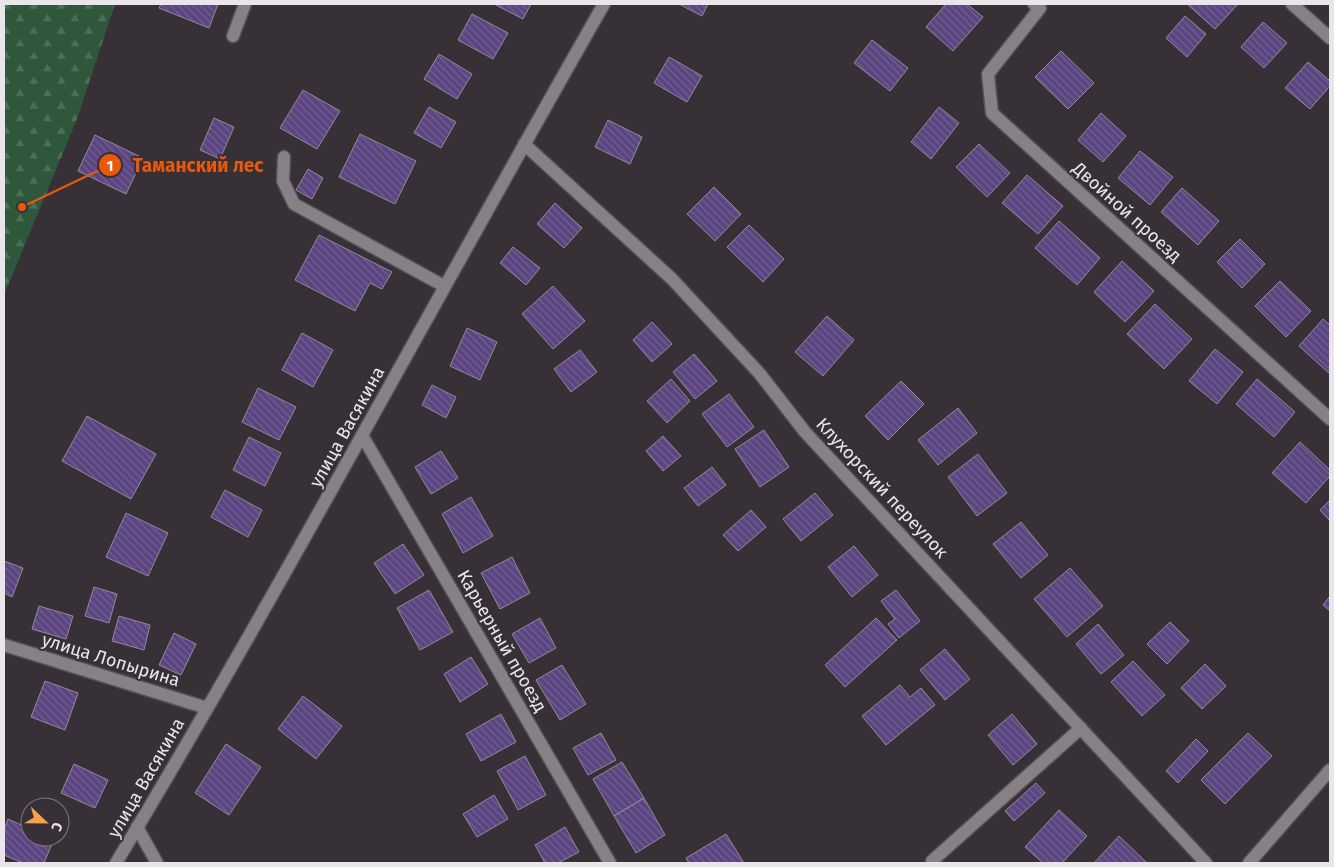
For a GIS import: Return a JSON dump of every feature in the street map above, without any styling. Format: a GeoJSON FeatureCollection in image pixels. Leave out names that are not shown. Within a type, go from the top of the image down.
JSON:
{"type":"FeatureCollection","features":[{"type":"Feature","properties":{"kind":"street"},"geometry":{"type":"LineString","coordinates":[[233,36],[245,4]]}},
{"type":"Feature","properties":{"kind":"street","name":"улица Васякина"},"geometry":{"type":"LineString","coordinates":[[116,863],[363,437],[444,286],[604,4]]}},
{"type":"Feature","properties":{"kind":"street"},"geometry":{"type":"LineString","coordinates":[[1292,4],[1330,38]]}},
{"type":"Feature","properties":{"kind":"street","name":"Двойной проезд"},"geometry":{"type":"LineString","coordinates":[[1039,5],[988,74],[992,113],[1330,419]]}},
{"type":"Feature","properties":{"kind":"street","name":"Клухорский переулок"},"geometry":{"type":"LineString","coordinates":[[524,144],[672,279],[760,374],[805,432],[1206,863]]}},
{"type":"Feature","properties":{"kind":"street"},"geometry":{"type":"LineString","coordinates":[[284,157],[282,181],[294,204],[444,286]]}},
{"type":"Feature","properties":{"kind":"street","name":"Карьерный проезд"},"geometry":{"type":"LineString","coordinates":[[363,437],[610,863]]}},
{"type":"Feature","properties":{"kind":"street","name":"улица Лопырина"},"geometry":{"type":"LineString","coordinates":[[4,645],[207,708]]}},
{"type":"Feature","properties":{"kind":"street"},"geometry":{"type":"LineString","coordinates":[[932,861],[1081,728]]}},
{"type":"Feature","properties":{"kind":"street"},"geometry":{"type":"LineString","coordinates":[[1249,863],[1330,770]]}},
{"type":"Feature","properties":{"kind":"street"},"geometry":{"type":"LineString","coordinates":[[138,828],[158,863]]}},
{"type":"Feature","properties":{"kind":"green space"},"geometry":{"type":"Polygon","coordinates":[[[4,4],[115,4],[77,119],[4,295],[4,4]]]}},
{"type":"Feature","properties":{"kind":"building"},"geometry":{"type":"Polygon","coordinates":[[[161,4],[218,4],[209,28],[159,8],[161,4]]]}},
{"type":"Feature","properties":{"kind":"building"},"geometry":{"type":"Polygon","coordinates":[[[494,4],[531,4],[523,19],[494,4]]]}},
{"type":"Feature","properties":{"kind":"building"},"geometry":{"type":"Polygon","coordinates":[[[679,4],[708,4],[702,16],[679,4]]]}},
{"type":"Feature","properties":{"kind":"building"},"geometry":{"type":"Polygon","coordinates":[[[946,4],[967,4],[983,17],[953,51],[926,27],[946,4]]]}},
{"type":"Feature","properties":{"kind":"building"},"geometry":{"type":"Polygon","coordinates":[[[1187,4],[1238,4],[1215,29],[1187,4]]]}},
{"type":"Feature","properties":{"kind":"building"},"geometry":{"type":"Polygon","coordinates":[[[472,14],[508,33],[493,59],[458,40],[472,14]]]}},
{"type":"Feature","properties":{"kind":"building"},"geometry":{"type":"Polygon","coordinates":[[[1185,16],[1206,34],[1187,57],[1166,38],[1185,16]]]}},
{"type":"Feature","properties":{"kind":"building"},"geometry":{"type":"Polygon","coordinates":[[[1263,22],[1287,43],[1264,68],[1241,47],[1263,22]]]}},
{"type":"Feature","properties":{"kind":"building"},"geometry":{"type":"Polygon","coordinates":[[[872,40],[908,68],[890,91],[854,63],[872,40]]]}},
{"type":"Feature","properties":{"kind":"building"},"geometry":{"type":"Polygon","coordinates":[[[1061,51],[1094,83],[1068,109],[1035,77],[1061,51]]]}},
{"type":"Feature","properties":{"kind":"building"},"geometry":{"type":"Polygon","coordinates":[[[439,54],[472,74],[457,99],[424,79],[439,54]]]}},
{"type":"Feature","properties":{"kind":"building"},"geometry":{"type":"Polygon","coordinates":[[[669,57],[702,76],[687,102],[654,83],[669,57]]]}},
{"type":"Feature","properties":{"kind":"building"},"geometry":{"type":"Polygon","coordinates":[[[1308,62],[1330,81],[1330,86],[1310,109],[1285,88],[1308,62]]]}},
{"type":"Feature","properties":{"kind":"building"},"geometry":{"type":"Polygon","coordinates":[[[303,90],[340,111],[317,149],[280,128],[303,90]]]}},
{"type":"Feature","properties":{"kind":"building"},"geometry":{"type":"Polygon","coordinates":[[[429,107],[456,122],[441,148],[414,133],[429,107]]]}},
{"type":"Feature","properties":{"kind":"building"},"geometry":{"type":"Polygon","coordinates":[[[939,107],[959,123],[931,159],[911,142],[939,107]]]}},
{"type":"Feature","properties":{"kind":"building"},"geometry":{"type":"Polygon","coordinates":[[[1101,113],[1126,136],[1103,162],[1078,140],[1101,113]]]}},
{"type":"Feature","properties":{"kind":"building"},"geometry":{"type":"Polygon","coordinates":[[[214,118],[234,127],[220,159],[200,150],[214,118]]]}},
{"type":"Feature","properties":{"kind":"building"},"geometry":{"type":"Polygon","coordinates":[[[608,120],[642,137],[630,164],[595,147],[608,120]]]}},
{"type":"Feature","properties":{"kind":"building"},"geometry":{"type":"Polygon","coordinates":[[[360,134],[416,161],[395,204],[339,177],[360,134]]]}},
{"type":"Feature","properties":{"kind":"building"},"geometry":{"type":"Polygon","coordinates":[[[95,135],[143,158],[126,194],[78,171],[95,135]]]}},
{"type":"Feature","properties":{"kind":"building"},"geometry":{"type":"Polygon","coordinates":[[[979,144],[1010,173],[987,197],[956,167],[979,144]]]}},
{"type":"Feature","properties":{"kind":"building"},"geometry":{"type":"Polygon","coordinates":[[[1140,151],[1173,177],[1150,205],[1118,178],[1140,151]]]}},
{"type":"Feature","properties":{"kind":"building"},"geometry":{"type":"Polygon","coordinates":[[[308,169],[323,178],[312,199],[296,190],[308,169]]]}},
{"type":"Feature","properties":{"kind":"building"},"geometry":{"type":"Polygon","coordinates":[[[1027,175],[1063,206],[1038,234],[1002,203],[1027,175]]]}},
{"type":"Feature","properties":{"kind":"building"},"geometry":{"type":"Polygon","coordinates":[[[714,187],[741,214],[715,241],[687,214],[714,187]]]}},
{"type":"Feature","properties":{"kind":"building"},"geometry":{"type":"Polygon","coordinates":[[[1182,188],[1219,221],[1198,245],[1161,212],[1182,188]]]}},
{"type":"Feature","properties":{"kind":"building"},"geometry":{"type":"Polygon","coordinates":[[[555,203],[582,228],[564,248],[537,224],[555,203]]]}},
{"type":"Feature","properties":{"kind":"building"},"geometry":{"type":"Polygon","coordinates":[[[1059,221],[1100,258],[1077,285],[1035,248],[1059,221]]]}},
{"type":"Feature","properties":{"kind":"building"},"geometry":{"type":"Polygon","coordinates":[[[749,225],[784,259],[763,282],[727,247],[749,225]]]}},
{"type":"Feature","properties":{"kind":"building"},"geometry":{"type":"Polygon","coordinates":[[[319,235],[392,272],[382,289],[370,283],[355,311],[295,280],[319,235]]]}},
{"type":"Feature","properties":{"kind":"building"},"geometry":{"type":"Polygon","coordinates":[[[1240,239],[1265,264],[1242,288],[1217,262],[1240,239]]]}},
{"type":"Feature","properties":{"kind":"building"},"geometry":{"type":"Polygon","coordinates":[[[513,247],[540,268],[526,285],[500,263],[513,247]]]}},
{"type":"Feature","properties":{"kind":"building"},"geometry":{"type":"Polygon","coordinates":[[[1122,261],[1154,291],[1125,322],[1094,292],[1122,261]]]}},
{"type":"Feature","properties":{"kind":"building"},"geometry":{"type":"Polygon","coordinates":[[[1280,281],[1311,311],[1286,337],[1255,306],[1280,281]]]}},
{"type":"Feature","properties":{"kind":"building"},"geometry":{"type":"Polygon","coordinates":[[[553,286],[585,321],[553,349],[522,314],[553,286]]]}},
{"type":"Feature","properties":{"kind":"building"},"geometry":{"type":"Polygon","coordinates":[[[1155,304],[1192,339],[1164,369],[1127,334],[1155,304]]]}},
{"type":"Feature","properties":{"kind":"building"},"geometry":{"type":"Polygon","coordinates":[[[827,316],[854,340],[823,376],[795,352],[827,316]]]}},
{"type":"Feature","properties":{"kind":"building"},"geometry":{"type":"Polygon","coordinates":[[[1323,319],[1330,325],[1330,374],[1299,346],[1323,319]]]}},
{"type":"Feature","properties":{"kind":"building"},"geometry":{"type":"Polygon","coordinates":[[[652,322],[672,344],[652,362],[633,340],[652,322]]]}},
{"type":"Feature","properties":{"kind":"building"},"geometry":{"type":"Polygon","coordinates":[[[467,328],[497,342],[480,380],[450,366],[467,328]]]}},
{"type":"Feature","properties":{"kind":"building"},"geometry":{"type":"Polygon","coordinates":[[[302,333],[333,350],[313,387],[282,370],[302,333]]]}},
{"type":"Feature","properties":{"kind":"building"},"geometry":{"type":"Polygon","coordinates":[[[1215,349],[1243,372],[1217,404],[1189,381],[1215,349]]]}},
{"type":"Feature","properties":{"kind":"building"},"geometry":{"type":"Polygon","coordinates":[[[580,350],[597,372],[571,392],[554,369],[580,350]]]}},
{"type":"Feature","properties":{"kind":"building"},"geometry":{"type":"Polygon","coordinates":[[[694,354],[717,381],[695,399],[673,372],[694,354]]]}},
{"type":"Feature","properties":{"kind":"building"},"geometry":{"type":"Polygon","coordinates":[[[671,379],[690,401],[667,423],[647,401],[671,379]]]}},
{"type":"Feature","properties":{"kind":"building"},"geometry":{"type":"Polygon","coordinates":[[[1257,379],[1295,412],[1274,437],[1236,404],[1257,379]]]}},
{"type":"Feature","properties":{"kind":"building"},"geometry":{"type":"Polygon","coordinates":[[[901,381],[924,404],[888,440],[865,416],[901,381]]]}},
{"type":"Feature","properties":{"kind":"building"},"geometry":{"type":"Polygon","coordinates":[[[432,385],[456,397],[446,418],[422,405],[432,385]]]}},
{"type":"Feature","properties":{"kind":"building"},"geometry":{"type":"Polygon","coordinates":[[[258,388],[296,407],[279,440],[242,422],[258,388]]]}},
{"type":"Feature","properties":{"kind":"building"},"geometry":{"type":"Polygon","coordinates":[[[729,394],[754,427],[727,447],[702,414],[729,394]]]}},
{"type":"Feature","properties":{"kind":"building"},"geometry":{"type":"Polygon","coordinates":[[[958,408],[977,433],[938,465],[918,440],[958,408]]]}},
{"type":"Feature","properties":{"kind":"building"},"geometry":{"type":"Polygon","coordinates":[[[87,416],[156,454],[131,499],[62,461],[87,416]]]}},
{"type":"Feature","properties":{"kind":"building"},"geometry":{"type":"Polygon","coordinates":[[[764,430],[789,467],[760,487],[735,449],[764,430]]]}},
{"type":"Feature","properties":{"kind":"building"},"geometry":{"type":"Polygon","coordinates":[[[663,436],[681,456],[663,471],[646,451],[663,436]]]}},
{"type":"Feature","properties":{"kind":"building"},"geometry":{"type":"Polygon","coordinates":[[[249,437],[281,453],[265,486],[233,470],[249,437]]]}},
{"type":"Feature","properties":{"kind":"building"},"geometry":{"type":"Polygon","coordinates":[[[1300,442],[1330,470],[1330,476],[1306,503],[1272,473],[1300,442]]]}},
{"type":"Feature","properties":{"kind":"building"},"geometry":{"type":"Polygon","coordinates":[[[441,451],[458,478],[431,494],[415,467],[441,451]]]}},
{"type":"Feature","properties":{"kind":"building"},"geometry":{"type":"Polygon","coordinates":[[[978,454],[1007,493],[977,516],[948,477],[978,454]]]}},
{"type":"Feature","properties":{"kind":"building"},"geometry":{"type":"Polygon","coordinates":[[[712,467],[726,485],[698,506],[684,488],[712,467]]]}},
{"type":"Feature","properties":{"kind":"building"},"geometry":{"type":"Polygon","coordinates":[[[225,490],[262,510],[248,537],[211,517],[225,490]]]}},
{"type":"Feature","properties":{"kind":"building"},"geometry":{"type":"Polygon","coordinates":[[[815,493],[833,515],[801,541],[783,519],[815,493]]]}},
{"type":"Feature","properties":{"kind":"building"},"geometry":{"type":"Polygon","coordinates":[[[471,497],[493,536],[463,553],[442,514],[471,497]]]}},
{"type":"Feature","properties":{"kind":"building"},"geometry":{"type":"Polygon","coordinates":[[[1330,500],[1330,521],[1320,510],[1330,500]]]}},
{"type":"Feature","properties":{"kind":"building"},"geometry":{"type":"Polygon","coordinates":[[[751,510],[766,527],[738,551],[723,535],[751,510]]]}},
{"type":"Feature","properties":{"kind":"building"},"geometry":{"type":"Polygon","coordinates":[[[126,513],[168,533],[148,576],[106,557],[126,513]]]}},
{"type":"Feature","properties":{"kind":"building"},"geometry":{"type":"Polygon","coordinates":[[[1021,522],[1048,555],[1021,578],[993,544],[1021,522]]]}},
{"type":"Feature","properties":{"kind":"building"},"geometry":{"type":"Polygon","coordinates":[[[403,544],[424,575],[395,594],[374,563],[403,544]]]}},
{"type":"Feature","properties":{"kind":"building"},"geometry":{"type":"Polygon","coordinates":[[[854,546],[878,575],[852,597],[828,567],[854,546]]]}},
{"type":"Feature","properties":{"kind":"building"},"geometry":{"type":"Polygon","coordinates":[[[512,557],[530,593],[500,609],[481,573],[512,557]]]}},
{"type":"Feature","properties":{"kind":"building"},"geometry":{"type":"Polygon","coordinates":[[[4,561],[23,568],[12,597],[4,593],[4,561]]]}},
{"type":"Feature","properties":{"kind":"building"},"geometry":{"type":"Polygon","coordinates":[[[1070,568],[1103,606],[1067,637],[1034,599],[1070,568]]]}},
{"type":"Feature","properties":{"kind":"building"},"geometry":{"type":"Polygon","coordinates":[[[94,587],[117,594],[109,623],[85,616],[94,587]]]}},
{"type":"Feature","properties":{"kind":"building"},"geometry":{"type":"Polygon","coordinates":[[[429,590],[453,632],[420,650],[397,608],[429,590]]]}},
{"type":"Feature","properties":{"kind":"building"},"geometry":{"type":"Polygon","coordinates":[[[896,590],[920,621],[899,638],[888,624],[895,619],[881,601],[896,590]]]}},
{"type":"Feature","properties":{"kind":"building"},"geometry":{"type":"Polygon","coordinates":[[[1330,596],[1330,611],[1323,605],[1330,596]]]}},
{"type":"Feature","properties":{"kind":"building"},"geometry":{"type":"Polygon","coordinates":[[[39,606],[73,616],[66,639],[32,629],[39,606]]]}},
{"type":"Feature","properties":{"kind":"building"},"geometry":{"type":"Polygon","coordinates":[[[119,616],[150,625],[144,650],[112,641],[119,616]]]}},
{"type":"Feature","properties":{"kind":"building"},"geometry":{"type":"Polygon","coordinates":[[[540,618],[556,648],[529,663],[512,634],[540,618]]]}},
{"type":"Feature","properties":{"kind":"building"},"geometry":{"type":"Polygon","coordinates":[[[876,618],[897,640],[845,687],[825,665],[876,618]]]}},
{"type":"Feature","properties":{"kind":"building"},"geometry":{"type":"Polygon","coordinates":[[[1170,622],[1189,641],[1167,664],[1147,644],[1170,622]]]}},
{"type":"Feature","properties":{"kind":"building"},"geometry":{"type":"Polygon","coordinates":[[[1098,624],[1124,655],[1101,674],[1076,644],[1098,624]]]}},
{"type":"Feature","properties":{"kind":"building"},"geometry":{"type":"Polygon","coordinates":[[[174,633],[196,644],[181,675],[159,665],[174,633]]]}},
{"type":"Feature","properties":{"kind":"building"},"geometry":{"type":"Polygon","coordinates":[[[945,649],[970,679],[945,700],[920,670],[945,649]]]}},
{"type":"Feature","properties":{"kind":"building"},"geometry":{"type":"Polygon","coordinates":[[[471,657],[488,684],[460,702],[444,674],[471,657]]]}},
{"type":"Feature","properties":{"kind":"building"},"geometry":{"type":"Polygon","coordinates":[[[1133,661],[1165,695],[1142,716],[1111,682],[1133,661]]]}},
{"type":"Feature","properties":{"kind":"building"},"geometry":{"type":"Polygon","coordinates":[[[1205,664],[1226,686],[1202,709],[1181,688],[1205,664]]]}},
{"type":"Feature","properties":{"kind":"building"},"geometry":{"type":"Polygon","coordinates":[[[562,665],[586,704],[560,720],[536,680],[562,665]]]}},
{"type":"Feature","properties":{"kind":"building"},"geometry":{"type":"Polygon","coordinates":[[[45,681],[78,693],[65,730],[31,717],[45,681]]]}},
{"type":"Feature","properties":{"kind":"building"},"geometry":{"type":"Polygon","coordinates":[[[900,685],[910,697],[921,688],[935,705],[886,745],[862,716],[900,685]]]}},
{"type":"Feature","properties":{"kind":"building"},"geometry":{"type":"Polygon","coordinates":[[[303,696],[342,726],[316,759],[278,729],[303,696]]]}},
{"type":"Feature","properties":{"kind":"building"},"geometry":{"type":"Polygon","coordinates":[[[501,714],[516,742],[481,761],[466,734],[501,714]]]}},
{"type":"Feature","properties":{"kind":"building"},"geometry":{"type":"Polygon","coordinates":[[[1012,714],[1037,744],[1013,765],[988,735],[1012,714]]]}},
{"type":"Feature","properties":{"kind":"building"},"geometry":{"type":"Polygon","coordinates":[[[601,733],[616,760],[588,775],[573,748],[601,733]]]}},
{"type":"Feature","properties":{"kind":"building"},"geometry":{"type":"Polygon","coordinates":[[[1248,733],[1272,756],[1225,804],[1201,780],[1248,733]]]}},
{"type":"Feature","properties":{"kind":"building"},"geometry":{"type":"Polygon","coordinates":[[[1196,739],[1208,751],[1178,783],[1166,771],[1196,739]]]}},
{"type":"Feature","properties":{"kind":"building"},"geometry":{"type":"Polygon","coordinates":[[[226,744],[261,767],[229,815],[195,793],[226,744]]]}},
{"type":"Feature","properties":{"kind":"building"},"geometry":{"type":"Polygon","coordinates":[[[525,756],[546,795],[518,810],[497,771],[525,756]]]}},
{"type":"Feature","properties":{"kind":"building"},"geometry":{"type":"Polygon","coordinates":[[[622,762],[644,798],[614,816],[593,779],[622,762]]]}},
{"type":"Feature","properties":{"kind":"building"},"geometry":{"type":"Polygon","coordinates":[[[74,764],[108,780],[95,808],[61,793],[74,764]]]}},
{"type":"Feature","properties":{"kind":"building"},"geometry":{"type":"Polygon","coordinates":[[[1036,783],[1045,793],[1014,821],[1005,811],[1036,783]]]}},
{"type":"Feature","properties":{"kind":"building"},"geometry":{"type":"Polygon","coordinates":[[[494,795],[508,819],[477,837],[463,814],[494,795]]]}},
{"type":"Feature","properties":{"kind":"building"},"geometry":{"type":"Polygon","coordinates":[[[644,798],[665,835],[636,853],[614,816],[644,798]]]}},
{"type":"Feature","properties":{"kind":"building"},"geometry":{"type":"Polygon","coordinates":[[[1059,810],[1087,836],[1062,863],[1043,863],[1025,847],[1059,810]]]}},
{"type":"Feature","properties":{"kind":"building"},"geometry":{"type":"Polygon","coordinates":[[[8,819],[20,824],[20,847],[51,847],[44,863],[23,863],[4,855],[4,830],[8,819]]]}},
{"type":"Feature","properties":{"kind":"building"},"geometry":{"type":"Polygon","coordinates":[[[565,827],[579,852],[558,863],[545,863],[535,845],[565,827]]]}},
{"type":"Feature","properties":{"kind":"building"},"geometry":{"type":"Polygon","coordinates":[[[726,834],[744,863],[689,863],[686,858],[726,834]]]}},
{"type":"Feature","properties":{"kind":"building"},"geometry":{"type":"Polygon","coordinates":[[[1119,836],[1146,862],[1146,863],[1094,863],[1119,836]]]}},
{"type":"Feature","properties":{"kind":"place","name":"Таманский лес"},"geometry":{"type":"Point","coordinates":[22,207]}}]}
